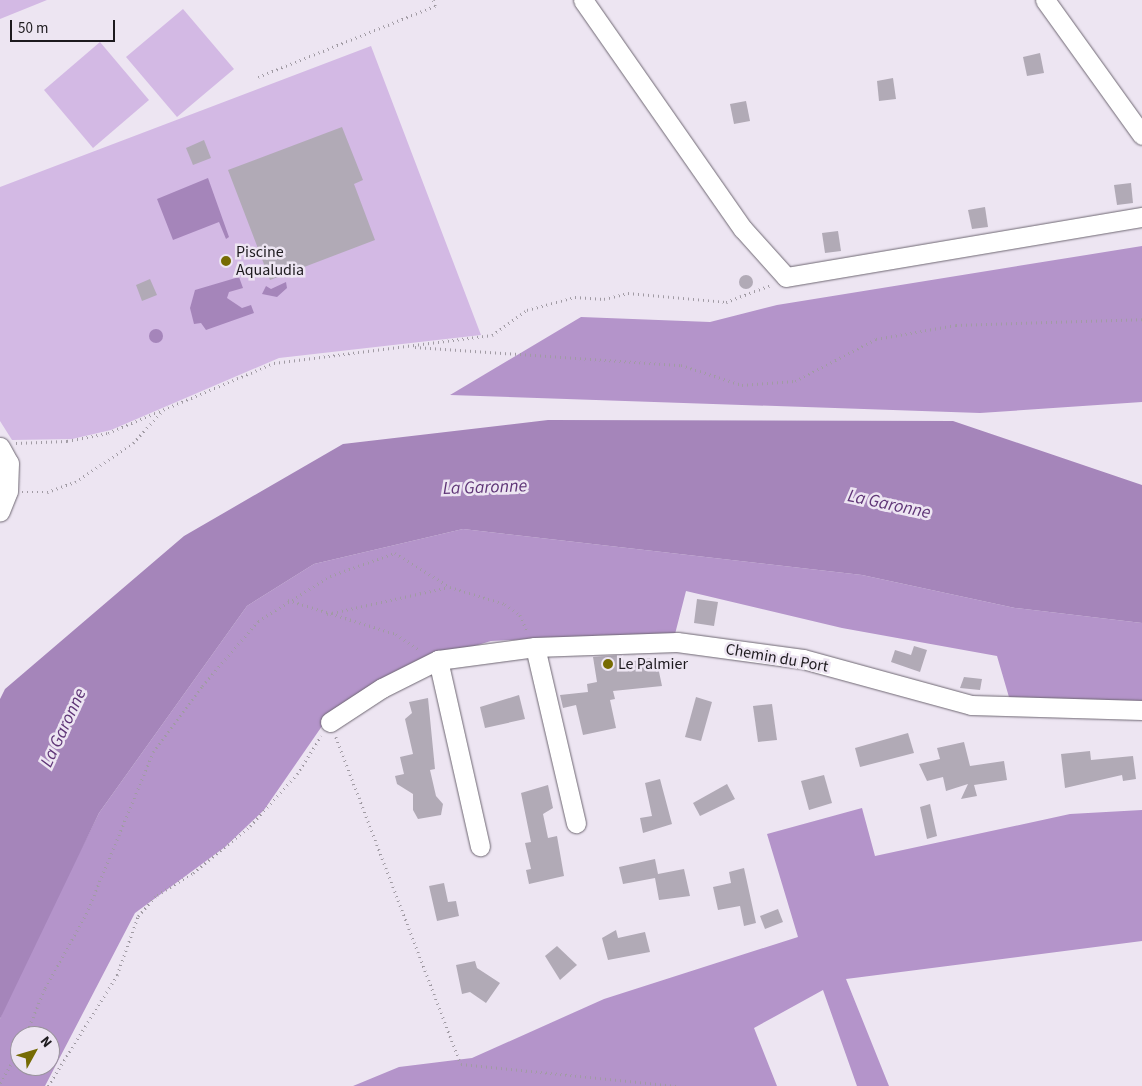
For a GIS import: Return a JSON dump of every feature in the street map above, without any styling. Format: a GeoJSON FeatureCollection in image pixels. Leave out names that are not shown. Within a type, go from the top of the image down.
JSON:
{"type":"FeatureCollection","features":[{"type":"Feature","properties":{"kind":"street"},"geometry":{"type":"LineString","coordinates":[[583,0],[743,229],[786,277],[1142,217]]}},
{"type":"Feature","properties":{"kind":"street"},"geometry":{"type":"LineString","coordinates":[[1045,0],[1142,135]]}},
{"type":"Feature","properties":{"kind":"street"},"geometry":{"type":"LineString","coordinates":[[0,511],[8,492],[3,457]]}},
{"type":"Feature","properties":{"kind":"street","name":"Chemin du Port"},"geometry":{"type":"LineString","coordinates":[[330,722],[432,663],[534,647],[677,642],[803,659],[971,705],[1142,710]]}},
{"type":"Feature","properties":{"kind":"street"},"geometry":{"type":"LineString","coordinates":[[534,647],[576,823]]}},
{"type":"Feature","properties":{"kind":"street"},"geometry":{"type":"LineString","coordinates":[[432,663],[480,846]]}},
{"type":"Feature","properties":{"kind":"path"},"geometry":{"type":"LineString","coordinates":[[258,77],[435,6],[433,0]]}},
{"type":"Feature","properties":{"kind":"path"},"geometry":{"type":"LineString","coordinates":[[3,457],[20,442],[67,442],[108,433],[167,406],[274,363],[492,335],[527,310],[575,297],[604,300],[628,293],[726,302],[755,295],[786,277]]}},
{"type":"Feature","properties":{"kind":"path"},"geometry":{"type":"LineString","coordinates":[[408,347],[681,365],[742,384],[796,381],[876,339],[956,325],[1142,319]]}},
{"type":"Feature","properties":{"kind":"path"},"geometry":{"type":"LineString","coordinates":[[8,492],[48,492],[75,482],[133,443],[167,406]]}},
{"type":"Feature","properties":{"kind":"path"},"geometry":{"type":"LineString","coordinates":[[29,1026],[45,988],[86,914],[153,752],[244,636],[288,600],[343,570],[388,554],[450,587],[505,604],[520,615],[534,647]]}},
{"type":"Feature","properties":{"kind":"path"},"geometry":{"type":"LineString","coordinates":[[327,614],[450,587]]}},
{"type":"Feature","properties":{"kind":"path"},"geometry":{"type":"LineString","coordinates":[[288,600],[327,614],[396,634],[419,648],[432,663]]}},
{"type":"Feature","properties":{"kind":"path"},"geometry":{"type":"LineString","coordinates":[[48,1086],[117,975],[138,916],[157,895],[193,873],[250,826],[297,774],[330,722]]}},
{"type":"Feature","properties":{"kind":"path"},"geometry":{"type":"LineString","coordinates":[[330,722],[461,1064],[679,1086]]}},
{"type":"Feature","properties":{"kind":"path"},"geometry":{"type":"LineString","coordinates":[[0,1083],[10,1066]]}},
{"type":"Feature","properties":{"kind":"shaded area"},"geometry":{"type":"Polygon","coordinates":[[[0,0],[47,0],[0,19],[0,0]]]}},
{"type":"Feature","properties":{"kind":"shaded area"},"geometry":{"type":"Polygon","coordinates":[[[183,9],[234,69],[177,117],[126,57],[183,9]]]}},
{"type":"Feature","properties":{"kind":"shaded area"},"geometry":{"type":"Polygon","coordinates":[[[100,42],[149,100],[93,148],[44,90],[100,42]]]}},
{"type":"Feature","properties":{"kind":"shaded area","name":"Piscine Aqualudia"},"geometry":{"type":"Polygon","coordinates":[[[371,46],[481,335],[279,358],[111,430],[72,439],[12,440],[0,421],[0,187],[371,46]]]}},
{"type":"Feature","properties":{"kind":"shaded area"},"geometry":{"type":"Polygon","coordinates":[[[1142,246],[1142,402],[980,413],[450,395],[581,317],[710,322],[777,305],[1142,246]]]}},
{"type":"Feature","properties":{"kind":"shaded area"},"geometry":{"type":"Polygon","coordinates":[[[463,529],[862,575],[1015,608],[1142,623],[1142,710],[1011,704],[997,656],[842,628],[686,591],[674,638],[613,635],[491,641],[415,664],[329,716],[264,810],[225,847],[135,913],[60,1057],[60,1026],[10,1026],[10,1076],[50,1076],[45,1086],[0,1086],[0,1019],[8,995],[99,813],[247,606],[314,564],[463,529]]]}},
{"type":"Feature","properties":{"kind":"shaded area"},"geometry":{"type":"Polygon","coordinates":[[[862,808],[875,856],[1070,814],[1142,810],[1142,941],[846,979],[889,1086],[857,1086],[823,990],[754,1028],[777,1086],[353,1086],[399,1067],[472,1058],[604,999],[798,937],[767,834],[862,808]]]}},
{"type":"Feature","properties":{"kind":"water"},"geometry":{"type":"Polygon","coordinates":[[[208,178],[229,237],[226,239],[219,222],[173,240],[157,199],[208,178]]]}},
{"type":"Feature","properties":{"kind":"water"},"geometry":{"type":"Polygon","coordinates":[[[239,277],[243,288],[229,292],[227,298],[242,308],[251,305],[254,313],[206,330],[201,323],[194,324],[190,308],[195,290],[239,277]]]}},
{"type":"Feature","properties":{"kind":"water"},"geometry":{"type":"Polygon","coordinates":[[[286,282],[287,288],[277,297],[262,294],[266,286],[271,289],[286,282]]]}},
{"type":"Feature","properties":{"kind":"water"},"geometry":{"type":"Polygon","coordinates":[[[153,329],[159,329],[163,336],[159,343],[153,343],[149,339],[149,333],[153,329]]]}},
{"type":"Feature","properties":{"kind":"water","name":"La Garonne"},"geometry":{"type":"Polygon","coordinates":[[[548,420],[953,421],[1142,485],[1142,623],[1015,608],[862,575],[463,529],[314,564],[247,606],[99,813],[0,1019],[0,699],[5,689],[184,536],[343,444],[548,420]]]}},
{"type":"Feature","properties":{"kind":"building"},"geometry":{"type":"Polygon","coordinates":[[[1040,53],[1044,73],[1027,76],[1023,57],[1040,53]]]}},
{"type":"Feature","properties":{"kind":"building"},"geometry":{"type":"Polygon","coordinates":[[[893,78],[896,99],[879,101],[877,81],[893,78]]]}},
{"type":"Feature","properties":{"kind":"building"},"geometry":{"type":"Polygon","coordinates":[[[746,101],[750,121],[734,124],[730,104],[746,101]]]}},
{"type":"Feature","properties":{"kind":"building"},"geometry":{"type":"Polygon","coordinates":[[[342,127],[363,180],[354,184],[375,240],[270,280],[228,170],[342,127]]]}},
{"type":"Feature","properties":{"kind":"building"},"geometry":{"type":"Polygon","coordinates":[[[204,140],[211,158],[193,165],[186,148],[204,140]]]}},
{"type":"Feature","properties":{"kind":"building"},"geometry":{"type":"Polygon","coordinates":[[[1131,183],[1133,203],[1117,205],[1114,185],[1131,183]]]}},
{"type":"Feature","properties":{"kind":"building"},"geometry":{"type":"Polygon","coordinates":[[[985,207],[988,227],[972,229],[968,210],[985,207]]]}},
{"type":"Feature","properties":{"kind":"building"},"geometry":{"type":"Polygon","coordinates":[[[838,231],[841,251],[825,253],[822,233],[838,231]]]}},
{"type":"Feature","properties":{"kind":"building"},"geometry":{"type":"Polygon","coordinates":[[[743,275],[749,275],[753,282],[749,289],[743,289],[739,285],[739,279],[743,275]]]}},
{"type":"Feature","properties":{"kind":"building"},"geometry":{"type":"Polygon","coordinates":[[[150,279],[157,295],[142,301],[136,285],[150,279]]]}},
{"type":"Feature","properties":{"kind":"building"},"geometry":{"type":"Polygon","coordinates":[[[697,599],[718,602],[714,626],[694,623],[697,599]]]}},
{"type":"Feature","properties":{"kind":"building"},"geometry":{"type":"Polygon","coordinates":[[[914,646],[927,650],[920,672],[891,662],[895,650],[911,655],[914,646]]]}},
{"type":"Feature","properties":{"kind":"building"},"geometry":{"type":"Polygon","coordinates":[[[622,655],[624,663],[650,658],[652,668],[658,667],[662,686],[613,691],[615,699],[610,700],[616,728],[583,735],[576,705],[563,708],[560,695],[588,692],[587,684],[597,682],[593,657],[622,655]]]}},
{"type":"Feature","properties":{"kind":"building"},"geometry":{"type":"Polygon","coordinates":[[[964,677],[982,679],[980,690],[960,688],[964,677]]]}},
{"type":"Feature","properties":{"kind":"building"},"geometry":{"type":"Polygon","coordinates":[[[519,695],[525,719],[485,728],[480,707],[519,695]]]}},
{"type":"Feature","properties":{"kind":"building"},"geometry":{"type":"Polygon","coordinates":[[[696,697],[712,702],[701,741],[685,737],[696,697]]]}},
{"type":"Feature","properties":{"kind":"building"},"geometry":{"type":"Polygon","coordinates":[[[428,698],[435,769],[430,770],[436,796],[443,804],[441,815],[418,819],[413,810],[413,794],[397,784],[395,776],[404,774],[400,757],[413,754],[405,719],[412,713],[409,702],[428,698]]]}},
{"type":"Feature","properties":{"kind":"building"},"geometry":{"type":"Polygon","coordinates":[[[772,704],[777,740],[758,742],[753,706],[772,704]]]}},
{"type":"Feature","properties":{"kind":"building"},"geometry":{"type":"Polygon","coordinates":[[[908,733],[914,753],[860,767],[855,748],[908,733]]]}},
{"type":"Feature","properties":{"kind":"building"},"geometry":{"type":"Polygon","coordinates":[[[964,742],[970,766],[1004,761],[1007,780],[974,785],[977,796],[961,799],[968,784],[946,791],[943,777],[927,781],[919,764],[940,759],[937,748],[964,742]]]}},
{"type":"Feature","properties":{"kind":"building"},"geometry":{"type":"Polygon","coordinates":[[[1090,751],[1091,760],[1133,756],[1136,779],[1123,781],[1122,775],[1065,788],[1061,754],[1090,751]]]}},
{"type":"Feature","properties":{"kind":"building"},"geometry":{"type":"Polygon","coordinates":[[[824,775],[832,803],[809,810],[801,781],[824,775]]]}},
{"type":"Feature","properties":{"kind":"building"},"geometry":{"type":"Polygon","coordinates":[[[660,779],[672,824],[643,833],[640,818],[652,816],[645,783],[660,779]]]}},
{"type":"Feature","properties":{"kind":"building"},"geometry":{"type":"Polygon","coordinates":[[[727,784],[735,799],[700,816],[693,803],[727,784]]]}},
{"type":"Feature","properties":{"kind":"building"},"geometry":{"type":"Polygon","coordinates":[[[548,785],[553,808],[543,814],[548,838],[557,836],[564,876],[529,884],[526,870],[531,869],[525,843],[531,842],[521,793],[548,785]]]}},
{"type":"Feature","properties":{"kind":"building"},"geometry":{"type":"Polygon","coordinates":[[[930,804],[937,836],[927,839],[920,807],[930,804]]]}},
{"type":"Feature","properties":{"kind":"building"},"geometry":{"type":"Polygon","coordinates":[[[655,859],[658,874],[684,869],[690,896],[659,900],[655,878],[623,884],[619,867],[655,859]]]}},
{"type":"Feature","properties":{"kind":"building"},"geometry":{"type":"Polygon","coordinates":[[[744,868],[756,923],[744,926],[740,906],[718,910],[713,887],[731,883],[729,872],[744,868]]]}},
{"type":"Feature","properties":{"kind":"building"},"geometry":{"type":"Polygon","coordinates":[[[444,883],[448,902],[456,901],[459,916],[437,921],[429,886],[444,883]]]}},
{"type":"Feature","properties":{"kind":"building"},"geometry":{"type":"Polygon","coordinates":[[[778,909],[783,922],[765,929],[760,916],[778,909]]]}},
{"type":"Feature","properties":{"kind":"building"},"geometry":{"type":"Polygon","coordinates":[[[616,930],[618,938],[645,932],[650,952],[608,960],[602,938],[616,930]]]}},
{"type":"Feature","properties":{"kind":"building"},"geometry":{"type":"Polygon","coordinates":[[[557,946],[577,965],[560,980],[545,956],[557,946]]]}},
{"type":"Feature","properties":{"kind":"building"},"geometry":{"type":"Polygon","coordinates":[[[475,961],[477,968],[500,983],[486,1003],[470,992],[462,994],[456,965],[475,961]]]}},
{"type":"Feature","properties":{"kind":"place","name":"Piscine Aqualudia"},"geometry":{"type":"Point","coordinates":[226,261]}},
{"type":"Feature","properties":{"kind":"place","name":"Le Palmier"},"geometry":{"type":"Point","coordinates":[608,664]}}]}
